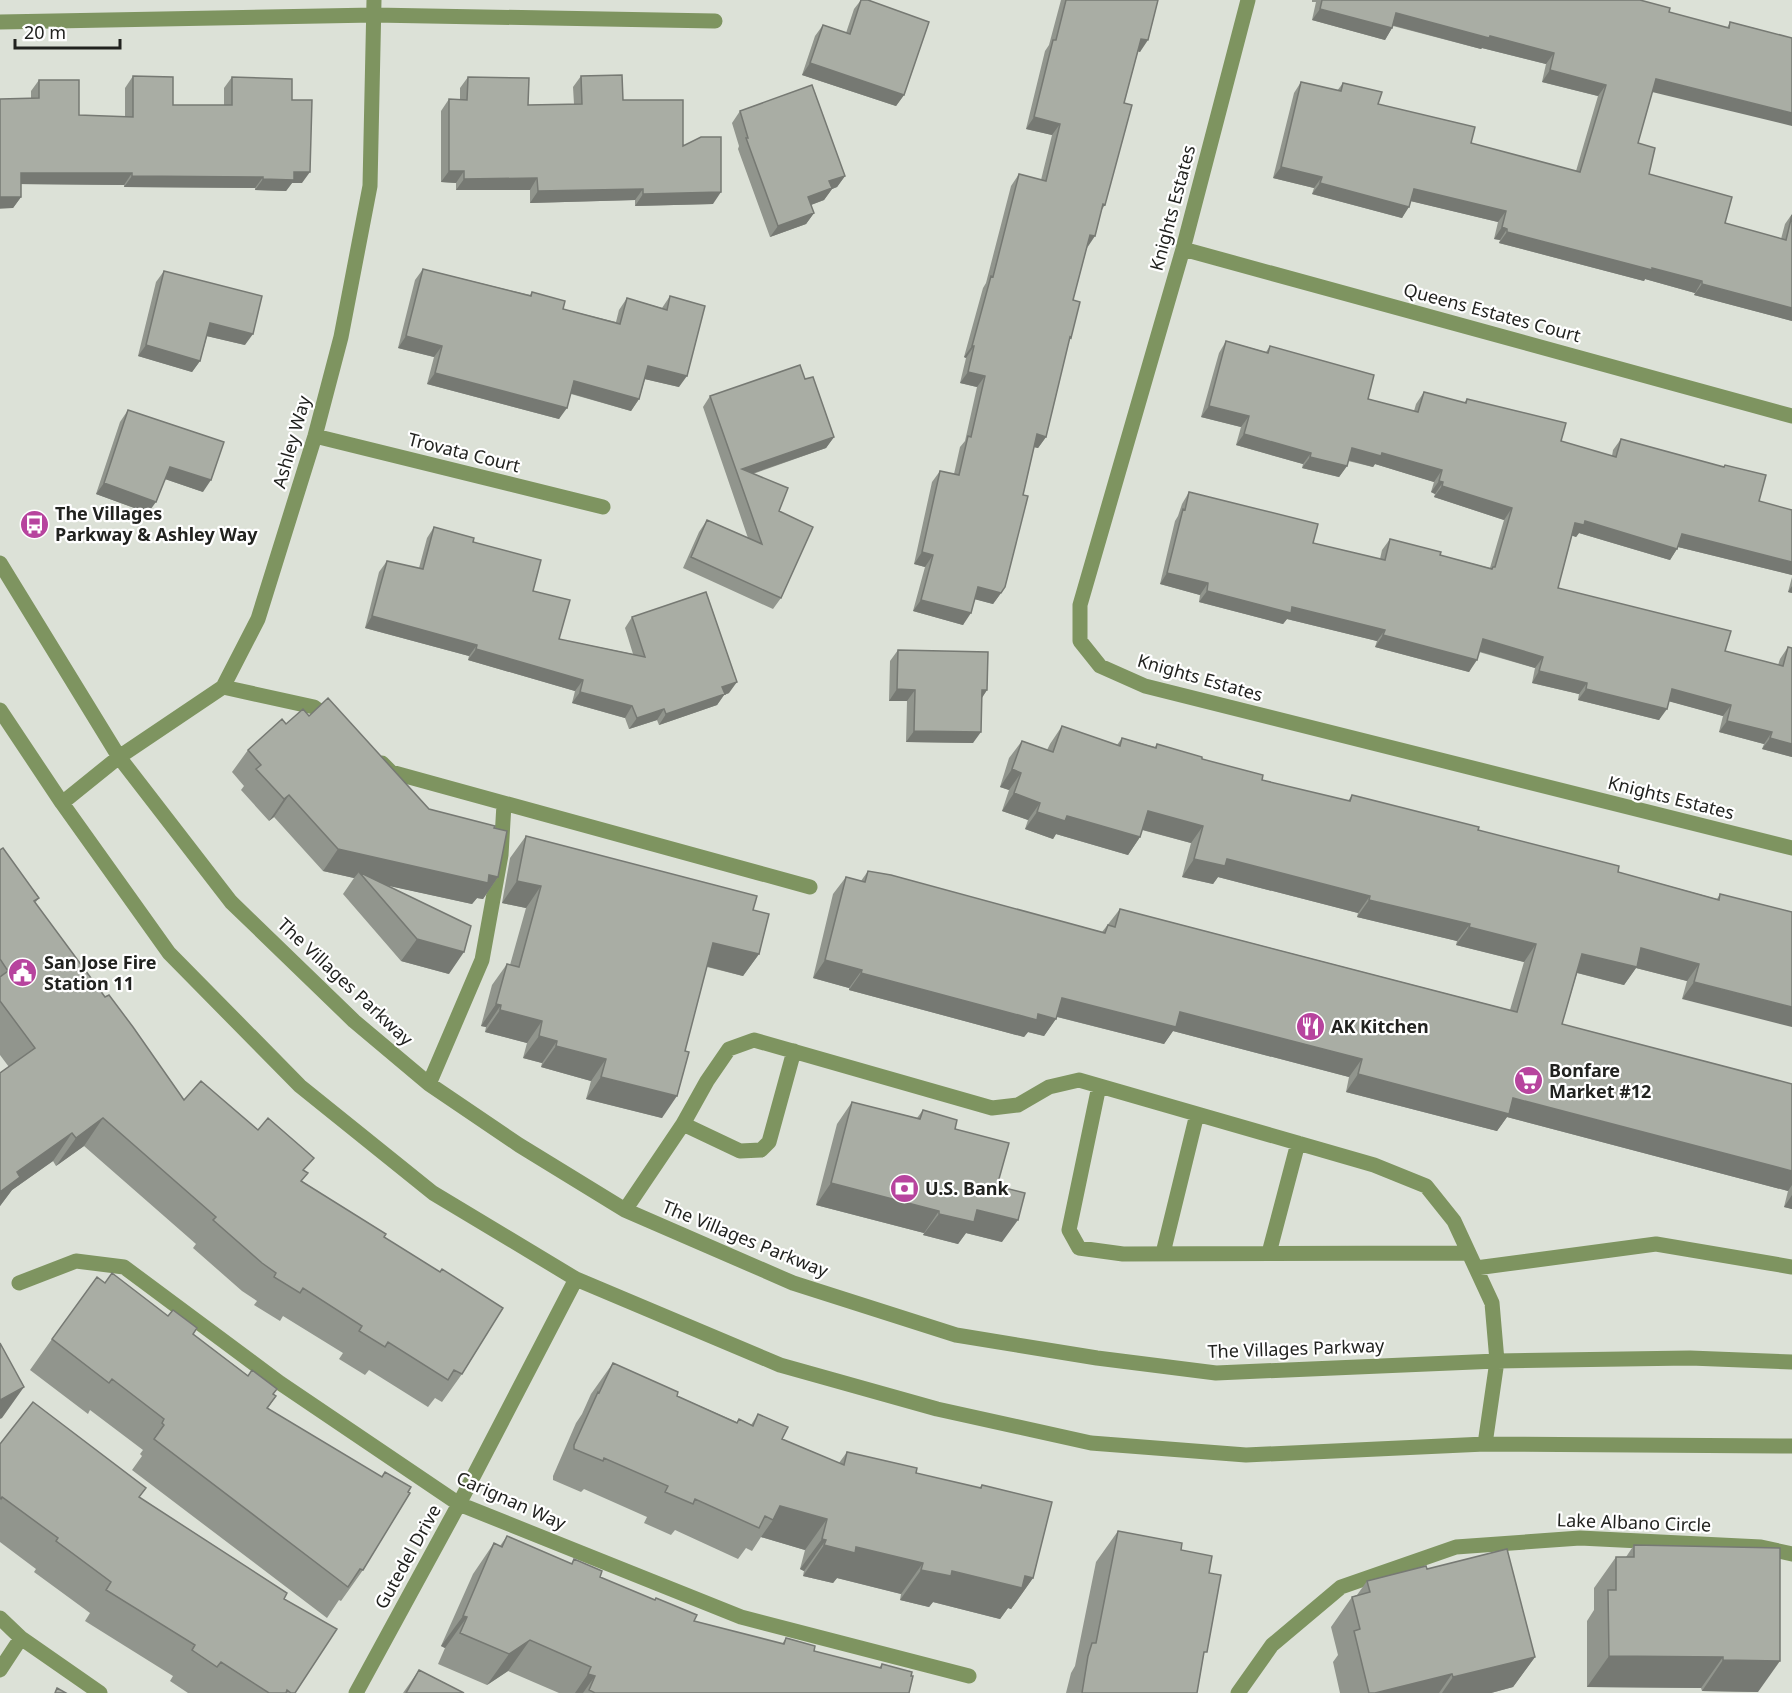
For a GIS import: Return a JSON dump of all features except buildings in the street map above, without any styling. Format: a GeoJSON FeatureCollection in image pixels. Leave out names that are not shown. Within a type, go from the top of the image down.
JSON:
{"type":"FeatureCollection","features":[{"type":"Feature","properties":{"kind":"street","name":"Knights Estates"},"geometry":{"type":"LineString","coordinates":[[1248,0],[1183,249],[1080,605],[1080,640],[1100,666],[1145,686],[1792,848]]}},
{"type":"Feature","properties":{"kind":"street"},"geometry":{"type":"LineString","coordinates":[[0,21],[374,7],[715,21]]}},
{"type":"Feature","properties":{"kind":"street","name":"Ashley Way"},"geometry":{"type":"LineString","coordinates":[[62,803],[118,757],[223,687],[258,619],[315,436],[341,337],[370,186],[374,7]]}},
{"type":"Feature","properties":{"kind":"street","name":"Queens Estates Court"},"geometry":{"type":"LineString","coordinates":[[1183,249],[1792,416]]}},
{"type":"Feature","properties":{"kind":"street","name":"Trovata Court"},"geometry":{"type":"LineString","coordinates":[[315,436],[603,507]]}},
{"type":"Feature","properties":{"kind":"street","name":"The Villages Parkway"},"geometry":{"type":"LineString","coordinates":[[0,563],[118,757],[231,902],[354,1022],[429,1084],[519,1145],[625,1210],[793,1283],[956,1335],[1097,1358],[1216,1373],[1497,1361],[1690,1358],[1792,1362]]}},
{"type":"Feature","properties":{"kind":"street"},"geometry":{"type":"LineString","coordinates":[[223,687],[314,708],[341,725]]}},
{"type":"Feature","properties":{"kind":"street"},"geometry":{"type":"LineString","coordinates":[[0,710],[62,803],[170,953],[300,1086],[433,1193],[576,1279],[780,1365],[936,1410],[1090,1443],[1246,1455],[1485,1444],[1792,1446]]}},
{"type":"Feature","properties":{"kind":"street"},"geometry":{"type":"LineString","coordinates":[[375,757],[392,772],[810,887]]}},
{"type":"Feature","properties":{"kind":"street"},"geometry":{"type":"LineString","coordinates":[[429,1084],[482,960],[501,855],[504,804]]}},
{"type":"Feature","properties":{"kind":"street"},"geometry":{"type":"LineString","coordinates":[[625,1210],[683,1124],[706,1081],[729,1049],[754,1040],[992,1108],[1018,1105],[1049,1087],[1078,1080],[1374,1165],[1426,1186],[1454,1221],[1492,1303],[1497,1361],[1485,1444]]}},
{"type":"Feature","properties":{"kind":"street"},"geometry":{"type":"LineString","coordinates":[[683,1124],[740,1151],[760,1150],[769,1142],[794,1051]]}},
{"type":"Feature","properties":{"kind":"street"},"geometry":{"type":"LineString","coordinates":[[1099,1086],[1069,1230],[1079,1248],[1123,1254],[1469,1253]]}},
{"type":"Feature","properties":{"kind":"street"},"geometry":{"type":"LineString","coordinates":[[1162,1253],[1197,1114]]}},
{"type":"Feature","properties":{"kind":"street"},"geometry":{"type":"LineString","coordinates":[[1269,1253],[1298,1143]]}},
{"type":"Feature","properties":{"kind":"street"},"geometry":{"type":"LineString","coordinates":[[1476,1268],[1656,1244],[1792,1267]]}},
{"type":"Feature","properties":{"kind":"street","name":"Carignan Way"},"geometry":{"type":"LineString","coordinates":[[19,1283],[76,1261],[124,1267],[280,1383],[459,1504],[741,1617],[969,1676]]}},
{"type":"Feature","properties":{"kind":"street","name":"Gutedel Drive"},"geometry":{"type":"LineString","coordinates":[[356,1693],[459,1504],[576,1279]]}},
{"type":"Feature","properties":{"kind":"street","name":"Lake Albano Circle"},"geometry":{"type":"LineString","coordinates":[[1238,1693],[1272,1646],[1341,1587],[1456,1547],[1580,1538],[1761,1547],[1792,1554]]}},
{"type":"Feature","properties":{"kind":"street"},"geometry":{"type":"LineString","coordinates":[[0,1618],[21,1638],[100,1693]]}},
{"type":"Feature","properties":{"kind":"street"},"geometry":{"type":"LineString","coordinates":[[0,1670],[21,1638]]}},
{"type":"Feature","properties":{"kind":"place","name":"The Villages Parkway & Ashley Way"},"geometry":{"type":"Point","coordinates":[34,524]}},
{"type":"Feature","properties":{"kind":"place","name":"San Jose Fire Station 11"},"geometry":{"type":"Point","coordinates":[23,973]}},
{"type":"Feature","properties":{"kind":"place","name":"AK Kitchen"},"geometry":{"type":"Point","coordinates":[1310,1027]}},
{"type":"Feature","properties":{"kind":"place","name":"Bonfare Market #12"},"geometry":{"type":"Point","coordinates":[1528,1081]}},
{"type":"Feature","properties":{"kind":"place","name":"U.S. Bank"},"geometry":{"type":"Point","coordinates":[904,1189]}}]}
